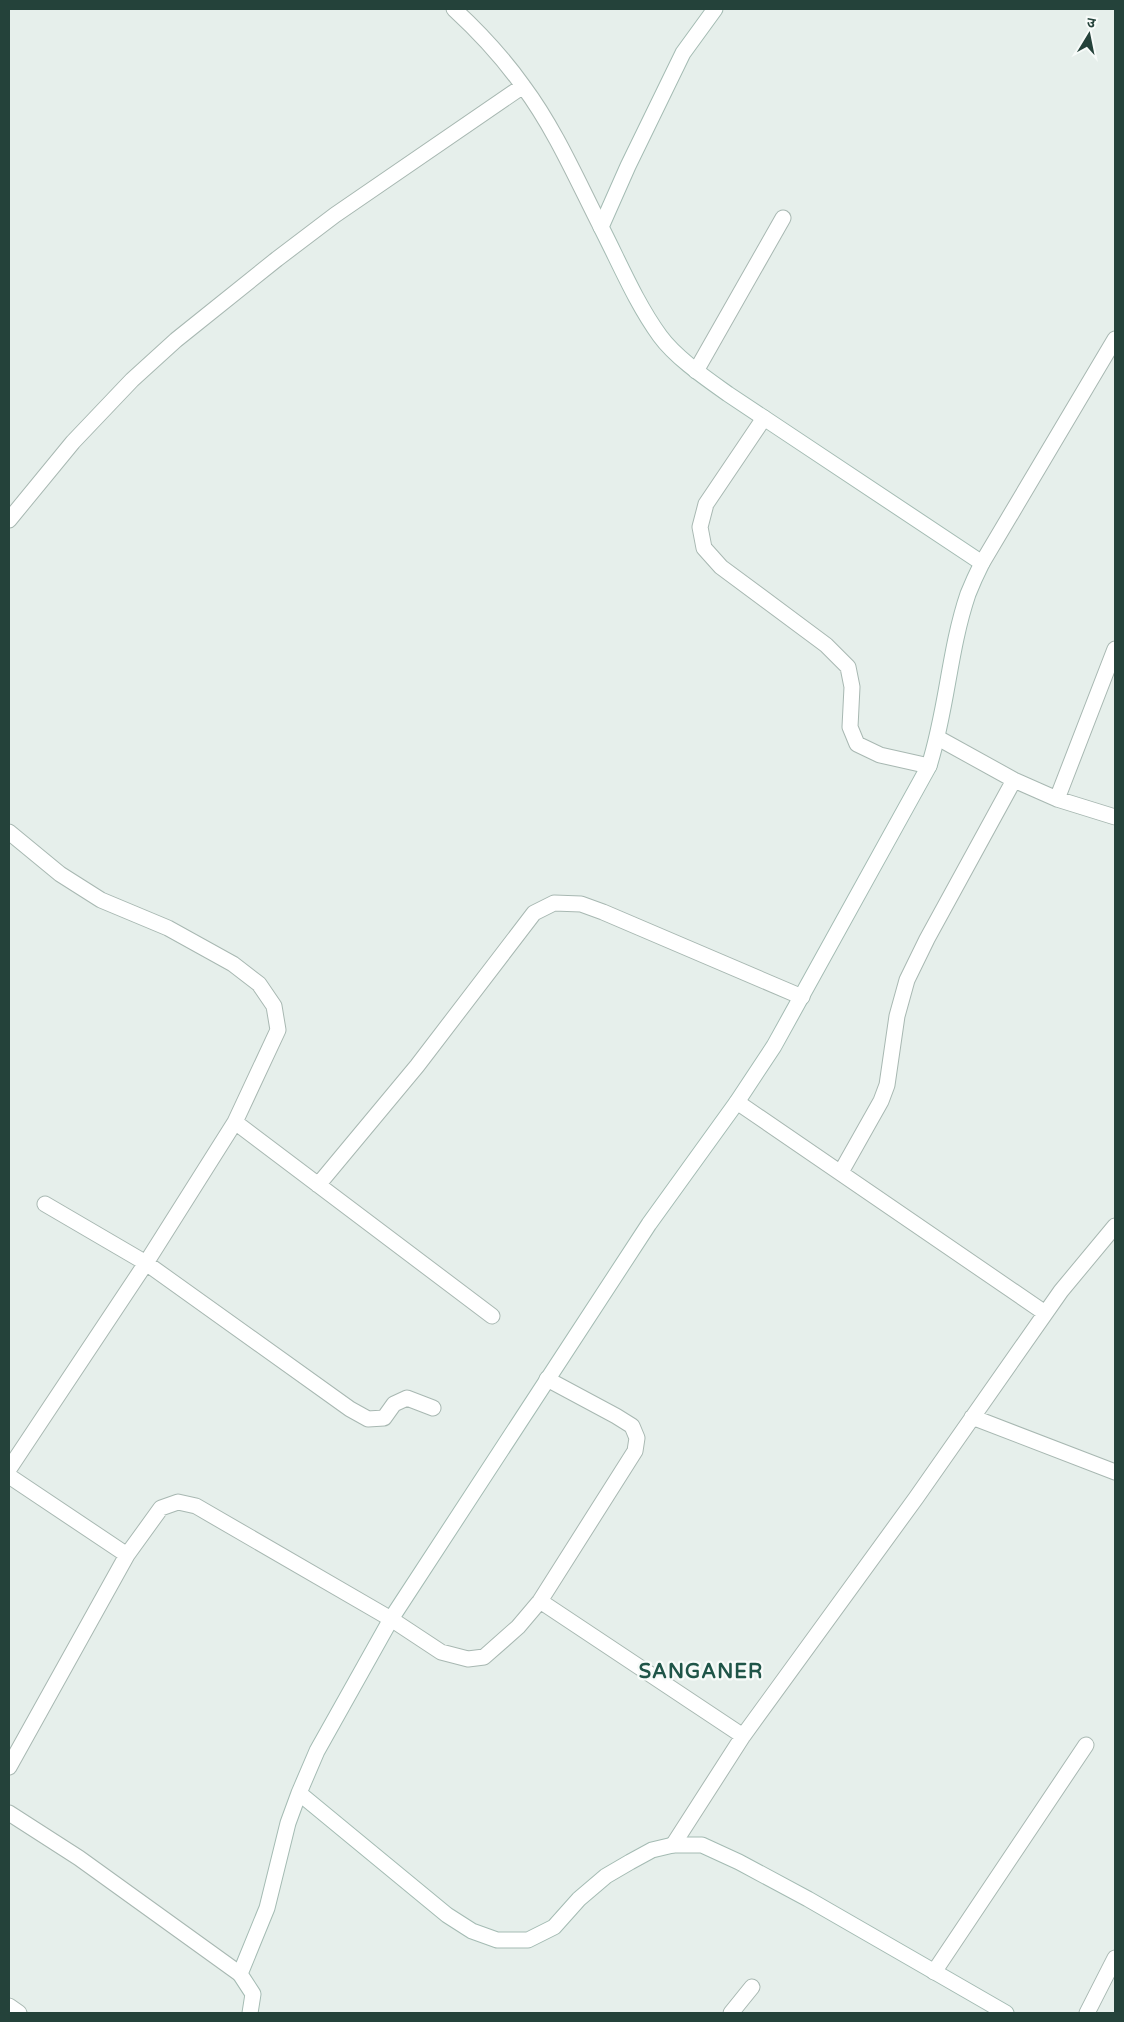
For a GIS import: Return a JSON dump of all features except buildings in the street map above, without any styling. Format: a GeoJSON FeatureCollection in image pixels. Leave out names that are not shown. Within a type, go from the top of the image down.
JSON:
{"type":"FeatureCollection","features":[{"type":"Feature","properties":{"kind":"street"},"geometry":{"type":"LineString","coordinates":[[454,9],[474,27],[523,86],[550,129],[636,296],[661,338],[696,371],[982,563]]}},
{"type":"Feature","properties":{"kind":"street"},"geometry":{"type":"LineString","coordinates":[[601,227],[628,166],[683,53],[715,9]]}},
{"type":"Feature","properties":{"kind":"street"},"geometry":{"type":"LineString","coordinates":[[9,520],[72,442],[132,380],[176,340],[277,258],[334,215],[523,86]]}},
{"type":"Feature","properties":{"kind":"street"},"geometry":{"type":"LineString","coordinates":[[696,371],[783,218]]}},
{"type":"Feature","properties":{"kind":"street"},"geometry":{"type":"LineString","coordinates":[[240,1974],[267,1908],[288,1823],[299,1793],[317,1751],[391,1619],[649,1224],[737,1102],[774,1046],[929,766],[938,738],[959,629],[968,594],[982,563],[1115,339]]}},
{"type":"Feature","properties":{"kind":"street"},"geometry":{"type":"LineString","coordinates":[[764,418],[706,504],[700,527],[704,548],[721,567],[826,645],[848,667],[852,687],[850,727],[857,744],[880,755],[929,766]]}},
{"type":"Feature","properties":{"kind":"street"},"geometry":{"type":"LineString","coordinates":[[1056,799],[1115,649]]}},
{"type":"Feature","properties":{"kind":"street"},"geometry":{"type":"LineString","coordinates":[[938,738],[1014,780],[1056,799],[1115,817]]}},
{"type":"Feature","properties":{"kind":"street"},"geometry":{"type":"LineString","coordinates":[[841,1172],[888,1085],[897,1016],[907,980],[1014,780]]}},
{"type":"Feature","properties":{"kind":"street"},"geometry":{"type":"LineString","coordinates":[[9,832],[60,874],[101,900],[168,928],[233,964],[259,984],[274,1006],[278,1030],[235,1122],[146,1263],[9,1469]]}},
{"type":"Feature","properties":{"kind":"street"},"geometry":{"type":"LineString","coordinates":[[318,1185],[417,1066],[534,913],[554,903],[581,904],[603,912],[802,997]]}},
{"type":"Feature","properties":{"kind":"street"},"geometry":{"type":"LineString","coordinates":[[737,1102],[1045,1313]]}},
{"type":"Feature","properties":{"kind":"street"},"geometry":{"type":"LineString","coordinates":[[235,1122],[492,1316]]}},
{"type":"Feature","properties":{"kind":"street"},"geometry":{"type":"LineString","coordinates":[[45,1204],[146,1263],[350,1409],[368,1419],[384,1418],[394,1404],[407,1398],[433,1408]]}},
{"type":"Feature","properties":{"kind":"street"},"geometry":{"type":"LineString","coordinates":[[673,1845],[743,1736],[916,1498],[1045,1313],[1115,1226]]}},
{"type":"Feature","properties":{"kind":"street"},"geometry":{"type":"LineString","coordinates":[[9,1766],[127,1554],[160,1508],[178,1502],[196,1506],[391,1619],[440,1652],[468,1659],[484,1657],[518,1627],[540,1601],[635,1451],[637,1438],[632,1426],[546,1380]]}},
{"type":"Feature","properties":{"kind":"street"},"geometry":{"type":"LineString","coordinates":[[972,1417],[1115,1472]]}},
{"type":"Feature","properties":{"kind":"street"},"geometry":{"type":"LineString","coordinates":[[9,1476],[127,1554]]}},
{"type":"Feature","properties":{"kind":"street"},"geometry":{"type":"LineString","coordinates":[[540,1601],[743,1736]]}},
{"type":"Feature","properties":{"kind":"street"},"geometry":{"type":"LineString","coordinates":[[934,1972],[1086,1745]]}},
{"type":"Feature","properties":{"kind":"street"},"geometry":{"type":"LineString","coordinates":[[299,1793],[447,1915],[472,1932],[497,1940],[528,1940],[554,1927],[579,1899],[606,1876],[652,1850],[673,1845],[702,1846],[739,1862],[808,1899],[1006,2013]]}},
{"type":"Feature","properties":{"kind":"street"},"geometry":{"type":"LineString","coordinates":[[9,1813],[79,1858],[240,1974],[253,1994],[250,2013]]}},
{"type":"Feature","properties":{"kind":"street"},"geometry":{"type":"LineString","coordinates":[[1087,2013],[1115,1958]]}},
{"type":"Feature","properties":{"kind":"street"},"geometry":{"type":"LineString","coordinates":[[731,2013],[752,1987]]}},
{"type":"Feature","properties":{"kind":"street"},"geometry":{"type":"LineString","coordinates":[[9,2006],[19,2013]]}},
{"type":"Feature","properties":{"kind":"district","name":"SANGANER"},"geometry":{"type":"Point","coordinates":[701,1671]}}]}
